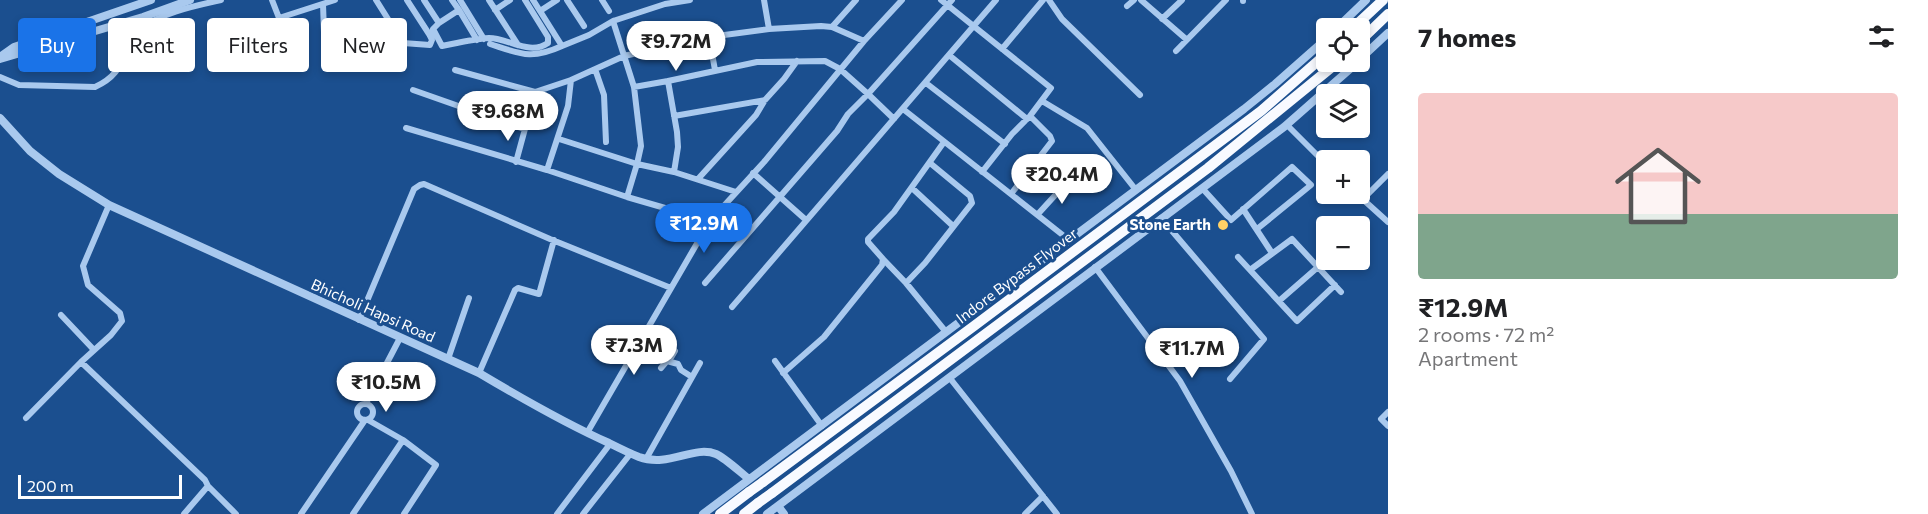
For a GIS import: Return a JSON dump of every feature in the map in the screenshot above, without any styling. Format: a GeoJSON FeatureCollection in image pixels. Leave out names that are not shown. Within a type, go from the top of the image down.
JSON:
{"type":"FeatureCollection","features":[{"type":"Feature","properties":{"kind":"highway"},"geometry":{"type":"LineString","coordinates":[[1364,18],[1383,0]]}},
{"type":"Feature","properties":{"kind":"highway"},"geometry":{"type":"LineString","coordinates":[[1370,31],[1388,14]]}},
{"type":"Feature","properties":{"kind":"highway","name":"Indore Bypass Flyover"},"geometry":{"type":"LineString","coordinates":[[720,514],[1218,144],[1261,111],[1316,63]]}},
{"type":"Feature","properties":{"kind":"highway","name":"Indore Bypass Flyover"},"geometry":{"type":"LineString","coordinates":[[744,514],[1250,135],[1326,72]]}},
{"type":"Feature","properties":{"kind":"highway"},"geometry":{"type":"LineString","coordinates":[[1211,134],[1218,144]]}},
{"type":"Feature","properties":{"kind":"street"},"geometry":{"type":"LineString","coordinates":[[0,58],[14,47],[151,0]]}},
{"type":"Feature","properties":{"kind":"street"},"geometry":{"type":"LineString","coordinates":[[0,58],[142,17],[190,0]]}},
{"type":"Feature","properties":{"kind":"street"},"geometry":{"type":"LineString","coordinates":[[0,77],[19,85],[95,87],[106,82],[119,69],[138,34],[151,22],[221,0]]}},
{"type":"Feature","properties":{"kind":"street"},"geometry":{"type":"LineString","coordinates":[[272,0],[279,18],[335,0]]}},
{"type":"Feature","properties":{"kind":"street"},"geometry":{"type":"LineString","coordinates":[[376,0],[387,18]]}},
{"type":"Feature","properties":{"kind":"street"},"geometry":{"type":"LineString","coordinates":[[407,0],[429,34],[432,44],[407,44]]}},
{"type":"Feature","properties":{"kind":"street"},"geometry":{"type":"LineString","coordinates":[[424,0],[439,23]]}},
{"type":"Feature","properties":{"kind":"street"},"geometry":{"type":"LineString","coordinates":[[452,0],[477,40]]}},
{"type":"Feature","properties":{"kind":"street"},"geometry":{"type":"LineString","coordinates":[[459,0],[487,42]]}},
{"type":"Feature","properties":{"kind":"street"},"geometry":{"type":"LineString","coordinates":[[489,0],[518,46]]}},
{"type":"Feature","properties":{"kind":"street"},"geometry":{"type":"LineString","coordinates":[[495,10],[510,0]]}},
{"type":"Feature","properties":{"kind":"street"},"geometry":{"type":"LineString","coordinates":[[487,42],[496,39],[533,48],[545,45],[549,40],[525,0]]}},
{"type":"Feature","properties":{"kind":"street"},"geometry":{"type":"LineString","coordinates":[[533,0],[562,46]]}},
{"type":"Feature","properties":{"kind":"street"},"geometry":{"type":"LineString","coordinates":[[540,11],[557,0]]}},
{"type":"Feature","properties":{"kind":"street"},"geometry":{"type":"LineString","coordinates":[[567,0],[584,26]]}},
{"type":"Feature","properties":{"kind":"street"},"geometry":{"type":"LineString","coordinates":[[602,0],[609,11]]}},
{"type":"Feature","properties":{"kind":"street"},"geometry":{"type":"LineString","coordinates":[[459,10],[433,29],[442,46],[477,40],[518,53],[535,55],[547,53],[589,35],[613,21],[665,4],[690,0]]}},
{"type":"Feature","properties":{"kind":"street"},"geometry":{"type":"LineString","coordinates":[[764,0],[769,29]]}},
{"type":"Feature","properties":{"kind":"street"},"geometry":{"type":"LineString","coordinates":[[587,433],[710,221],[902,0]]}},
{"type":"Feature","properties":{"kind":"street"},"geometry":{"type":"LineString","coordinates":[[941,0],[950,3],[974,26],[1051,88],[982,172]]}},
{"type":"Feature","properties":{"kind":"street"},"geometry":{"type":"LineString","coordinates":[[732,307],[996,0]]}},
{"type":"Feature","properties":{"kind":"street"},"geometry":{"type":"LineString","coordinates":[[1002,49],[1043,0]]}},
{"type":"Feature","properties":{"kind":"street"},"geometry":{"type":"LineString","coordinates":[[1049,0],[1062,19],[1140,95]]}},
{"type":"Feature","properties":{"kind":"street"},"geometry":{"type":"LineString","coordinates":[[1127,6],[1134,0]]}},
{"type":"Feature","properties":{"kind":"street"},"geometry":{"type":"LineString","coordinates":[[1141,0],[1186,39]]}},
{"type":"Feature","properties":{"kind":"street"},"geometry":{"type":"LineString","coordinates":[[1162,19],[1182,0]]}},
{"type":"Feature","properties":{"kind":"street"},"geometry":{"type":"LineString","coordinates":[[1176,51],[1226,0]]}},
{"type":"Feature","properties":{"kind":"street"},"geometry":{"type":"LineString","coordinates":[[1347,18],[1366,0]]}},
{"type":"Feature","properties":{"kind":"street"},"geometry":{"type":"LineString","coordinates":[[832,27],[853,1]]}},
{"type":"Feature","properties":{"kind":"street"},"geometry":{"type":"LineString","coordinates":[[705,283],[780,198],[848,114],[950,3]]}},
{"type":"Feature","properties":{"kind":"street"},"geometry":{"type":"LineString","coordinates":[[323,4],[324,18]]}},
{"type":"Feature","properties":{"kind":"street"},"geometry":{"type":"LineString","coordinates":[[613,21],[634,87],[641,147],[627,197]]}},
{"type":"Feature","properties":{"kind":"street"},"geometry":{"type":"LineString","coordinates":[[455,70],[535,92],[572,80],[624,56],[709,38],[812,25],[832,27],[864,41]]}},
{"type":"Feature","properties":{"kind":"street"},"geometry":{"type":"LineString","coordinates":[[1370,50],[1388,33]]}},
{"type":"Feature","properties":{"kind":"street"},"geometry":{"type":"LineString","coordinates":[[709,38],[715,70]]}},
{"type":"Feature","properties":{"kind":"street"},"geometry":{"type":"LineString","coordinates":[[703,514],[1211,134],[1275,84],[1316,48]]}},
{"type":"Feature","properties":{"kind":"street"},"geometry":{"type":"LineString","coordinates":[[949,55],[1050,136],[1052,141],[1011,194]]}},
{"type":"Feature","properties":{"kind":"street"},"geometry":{"type":"LineString","coordinates":[[698,179],[756,115],[765,100],[797,61]]}},
{"type":"Feature","properties":{"kind":"street"},"geometry":{"type":"LineString","coordinates":[[634,87],[757,62],[825,61],[840,69],[894,119]]}},
{"type":"Feature","properties":{"kind":"street"},"geometry":{"type":"LineString","coordinates":[[595,69],[604,95],[606,142]]}},
{"type":"Feature","properties":{"kind":"street"},"geometry":{"type":"LineString","coordinates":[[767,514],[1287,125],[1346,72]]}},
{"type":"Feature","properties":{"kind":"street"},"geometry":{"type":"LineString","coordinates":[[547,170],[559,139],[572,80]]}},
{"type":"Feature","properties":{"kind":"street"},"geometry":{"type":"LineString","coordinates":[[668,81],[678,147],[674,172]]}},
{"type":"Feature","properties":{"kind":"street"},"geometry":{"type":"LineString","coordinates":[[926,83],[1005,144]]}},
{"type":"Feature","properties":{"kind":"street"},"geometry":{"type":"LineString","coordinates":[[413,90],[524,129]]}},
{"type":"Feature","properties":{"kind":"street"},"geometry":{"type":"LineString","coordinates":[[516,162],[535,92]]}},
{"type":"Feature","properties":{"kind":"street"},"geometry":{"type":"LineString","coordinates":[[674,117],[765,100]]}},
{"type":"Feature","properties":{"kind":"street"},"geometry":{"type":"LineString","coordinates":[[1042,101],[1087,128],[1136,190]]}},
{"type":"Feature","properties":{"kind":"street"},"geometry":{"type":"LineString","coordinates":[[903,109],[1069,240]]}},
{"type":"Feature","properties":{"kind":"street","name":"Bhicholi Hapsi Road"},"geometry":{"type":"LineString","coordinates":[[0,118],[30,151],[109,205],[479,373],[527,402],[631,453],[658,461],[700,451],[716,454],[749,479]]}},
{"type":"Feature","properties":{"kind":"street"},"geometry":{"type":"LineString","coordinates":[[1287,125],[1316,154]]}},
{"type":"Feature","properties":{"kind":"street"},"geometry":{"type":"LineString","coordinates":[[406,128],[710,221]]}},
{"type":"Feature","properties":{"kind":"street"},"geometry":{"type":"LineString","coordinates":[[559,139],[736,192]]}},
{"type":"Feature","properties":{"kind":"street"},"geometry":{"type":"LineString","coordinates":[[944,142],[912,188],[868,239],[868,242],[906,283],[946,332]]}},
{"type":"Feature","properties":{"kind":"street"},"geometry":{"type":"LineString","coordinates":[[906,283],[925,263],[972,203],[972,199],[930,163]]}},
{"type":"Feature","properties":{"kind":"street"},"geometry":{"type":"LineString","coordinates":[[1202,188],[1231,219],[1292,167],[1311,185],[1257,229]]}},
{"type":"Feature","properties":{"kind":"street"},"geometry":{"type":"LineString","coordinates":[[753,173],[806,220]]}},
{"type":"Feature","properties":{"kind":"street"},"geometry":{"type":"LineString","coordinates":[[1370,192],[1388,174]]}},
{"type":"Feature","properties":{"kind":"street"},"geometry":{"type":"LineString","coordinates":[[1038,214],[1069,180]]}},
{"type":"Feature","properties":{"kind":"street"},"geometry":{"type":"LineString","coordinates":[[359,320],[414,189],[424,184],[671,288]]}},
{"type":"Feature","properties":{"kind":"street"},"geometry":{"type":"LineString","coordinates":[[912,188],[953,226]]}},
{"type":"Feature","properties":{"kind":"street"},"geometry":{"type":"LineString","coordinates":[[1368,204],[1388,222]]}},
{"type":"Feature","properties":{"kind":"street"},"geometry":{"type":"LineString","coordinates":[[26,418],[111,335],[122,321],[120,313],[88,285],[83,266],[109,205]]}},
{"type":"Feature","properties":{"kind":"street"},"geometry":{"type":"LineString","coordinates":[[1243,209],[1272,253]]}},
{"type":"Feature","properties":{"kind":"street"},"geometry":{"type":"LineString","coordinates":[[1161,218],[1264,339],[1230,379]]}},
{"type":"Feature","properties":{"kind":"street"},"geometry":{"type":"LineString","coordinates":[[1250,270],[1292,239],[1316,265]]}},
{"type":"Feature","properties":{"kind":"street"},"geometry":{"type":"LineString","coordinates":[[479,373],[515,290],[518,288],[539,294],[555,240]]}},
{"type":"Feature","properties":{"kind":"street"},"geometry":{"type":"LineString","coordinates":[[1238,257],[1297,321],[1335,285]]}},
{"type":"Feature","properties":{"kind":"street"},"geometry":{"type":"LineString","coordinates":[[783,373],[824,337],[882,265],[883,259]]}},
{"type":"Feature","properties":{"kind":"street"},"geometry":{"type":"LineString","coordinates":[[1095,267],[1180,381],[1231,471],[1252,514]]}},
{"type":"Feature","properties":{"kind":"street"},"geometry":{"type":"LineString","coordinates":[[1279,302],[1316,269]]}},
{"type":"Feature","properties":{"kind":"street"},"geometry":{"type":"LineString","coordinates":[[1321,270],[1341,292]]}},
{"type":"Feature","properties":{"kind":"street"},"geometry":{"type":"LineString","coordinates":[[448,359],[469,298]]}},
{"type":"Feature","properties":{"kind":"street"},"geometry":{"type":"LineString","coordinates":[[61,315],[94,350]]}},
{"type":"Feature","properties":{"kind":"street"},"geometry":{"type":"LineString","coordinates":[[400,339],[366,403],[359,406],[357,411],[358,416],[403,440],[436,465],[404,514]]}},
{"type":"Feature","properties":{"kind":"street"},"geometry":{"type":"LineString","coordinates":[[661,368],[675,351]]}},
{"type":"Feature","properties":{"kind":"street"},"geometry":{"type":"LineString","coordinates":[[669,361],[678,364],[692,377]]}},
{"type":"Feature","properties":{"kind":"street"},"geometry":{"type":"LineString","coordinates":[[775,361],[822,426]]}},
{"type":"Feature","properties":{"kind":"street"},"geometry":{"type":"LineString","coordinates":[[81,362],[205,480],[208,486],[236,514]]}},
{"type":"Feature","properties":{"kind":"street"},"geometry":{"type":"LineString","coordinates":[[646,459],[700,363]]}},
{"type":"Feature","properties":{"kind":"street"},"geometry":{"type":"LineString","coordinates":[[949,377],[1057,514]]}},
{"type":"Feature","properties":{"kind":"street"},"geometry":{"type":"LineString","coordinates":[[301,514],[366,420],[374,412],[371,405],[366,403]]}},
{"type":"Feature","properties":{"kind":"street"},"geometry":{"type":"LineString","coordinates":[[1388,412],[1381,419],[1388,426]]}},
{"type":"Feature","properties":{"kind":"street"},"geometry":{"type":"LineString","coordinates":[[353,514],[403,440]]}},
{"type":"Feature","properties":{"kind":"street"},"geometry":{"type":"LineString","coordinates":[[557,514],[610,444]]}},
{"type":"Feature","properties":{"kind":"street"},"geometry":{"type":"LineString","coordinates":[[583,514],[631,453]]}},
{"type":"Feature","properties":{"kind":"street"},"geometry":{"type":"LineString","coordinates":[[184,514],[208,486]]}},
{"type":"Feature","properties":{"kind":"street"},"geometry":{"type":"LineString","coordinates":[[1026,514],[1043,496]]}},
{"type":"Feature","properties":{"kind":"street"},"geometry":{"type":"LineString","coordinates":[[778,506],[784,514]]}},
{"type":"Feature","properties":{"kind":"place","name":"Stone Earth"},"geometry":{"type":"Point","coordinates":[1223,225]}}]}
